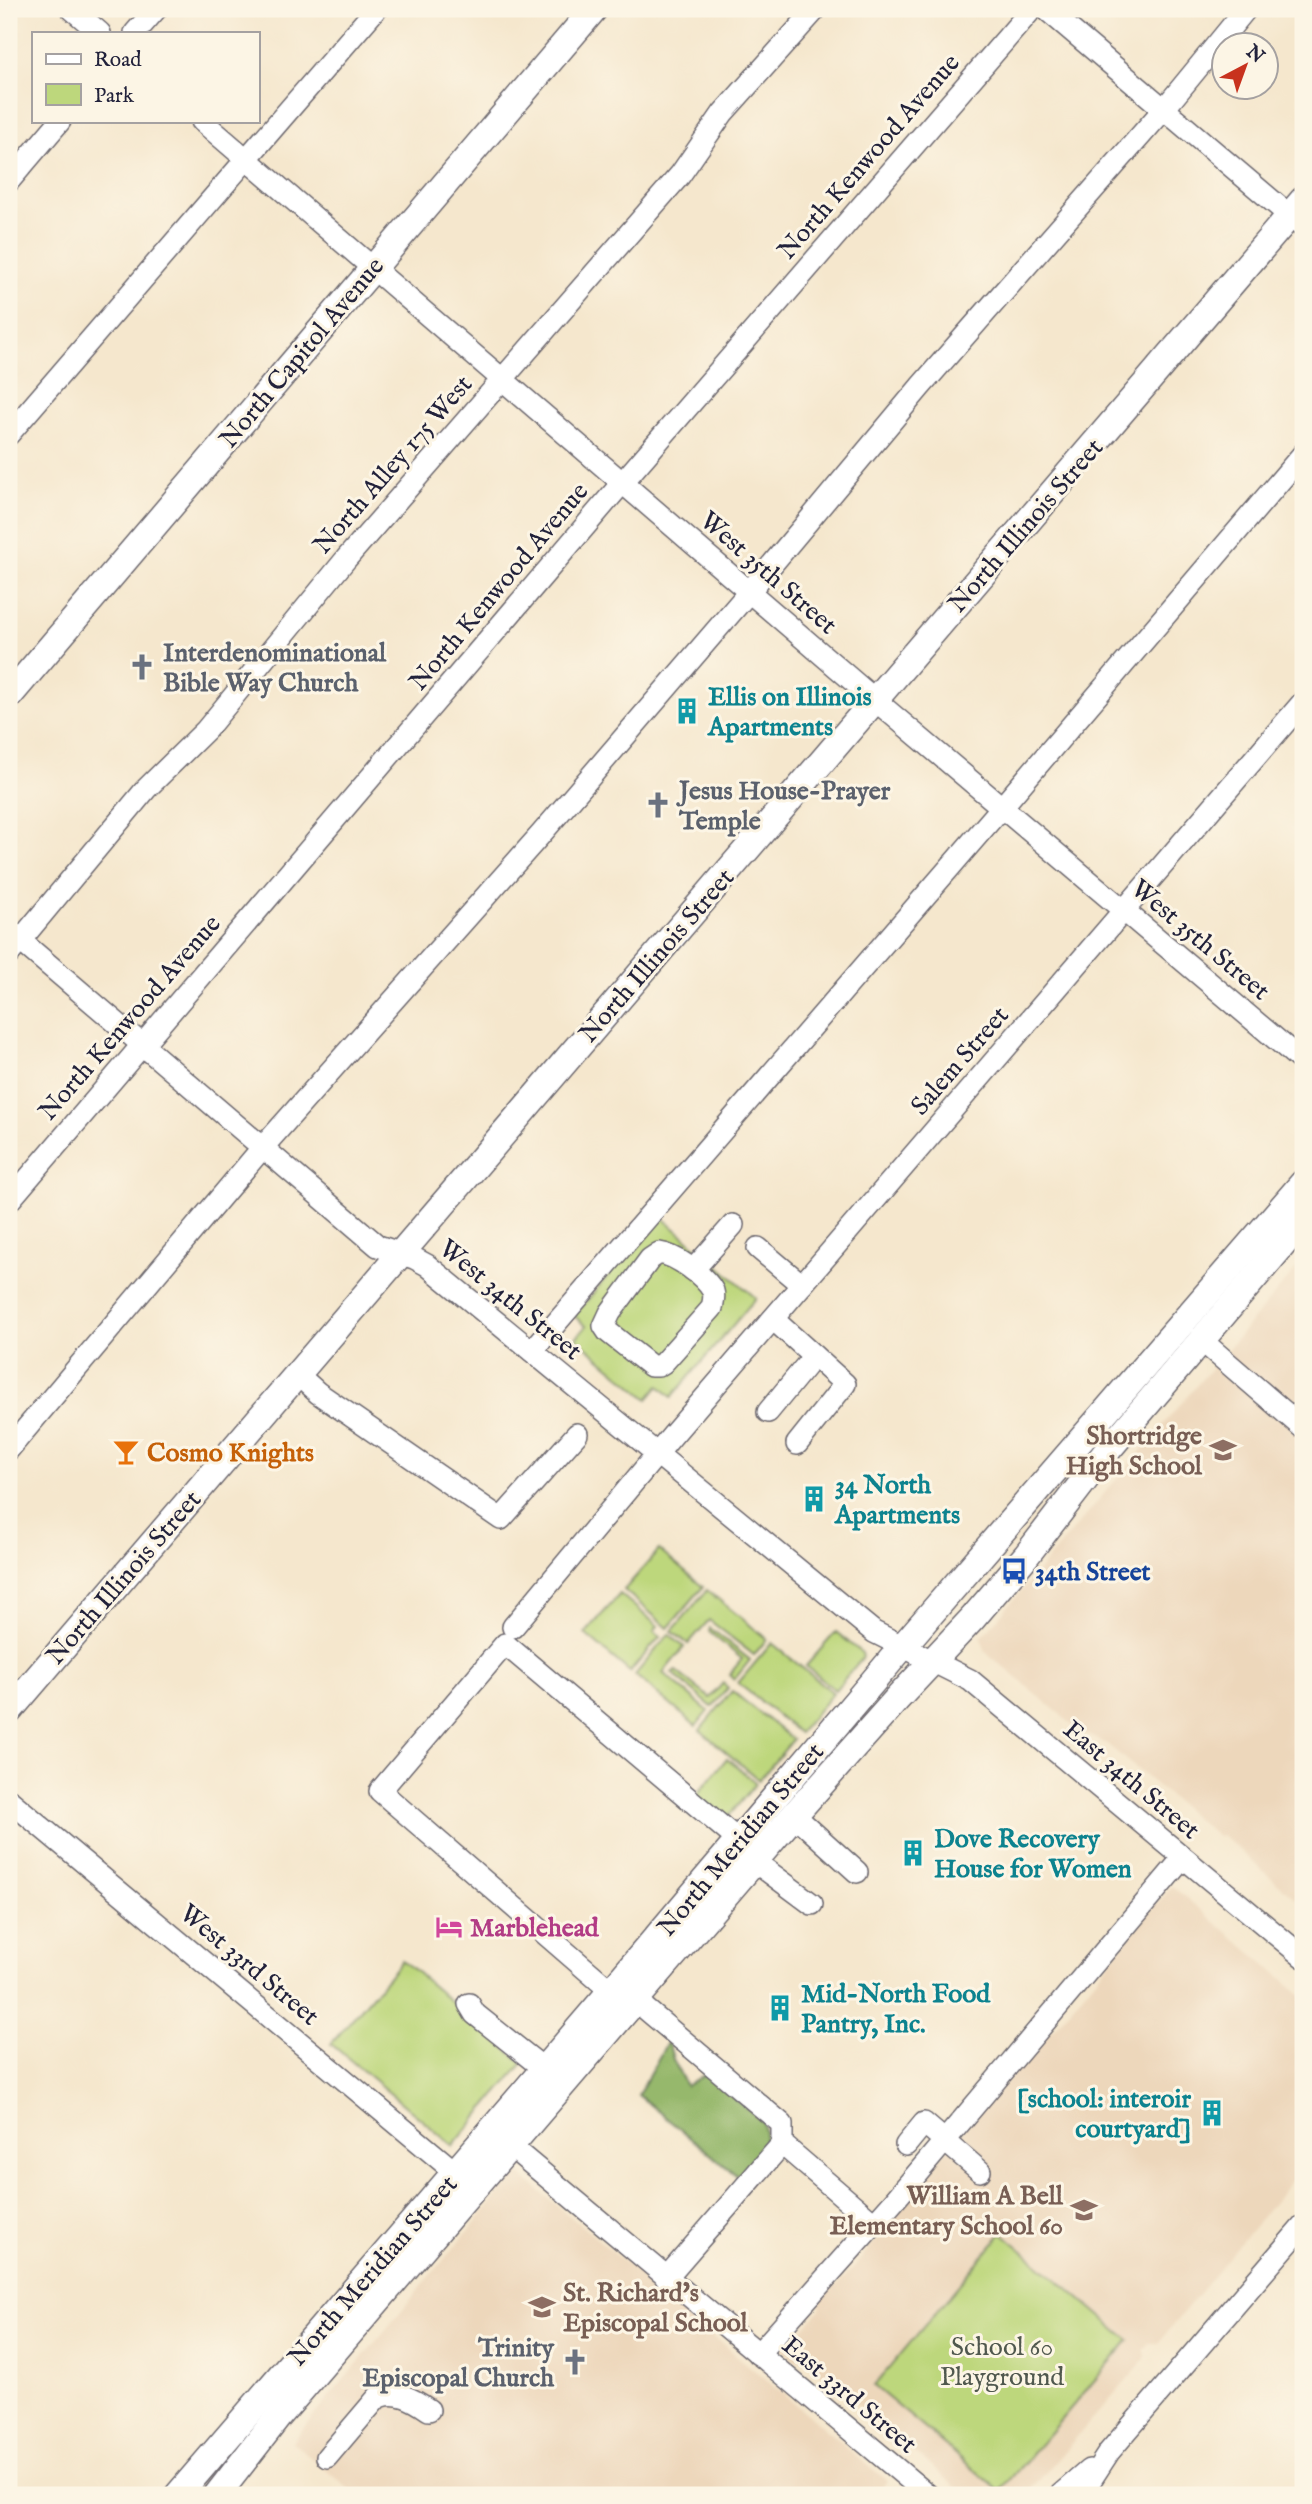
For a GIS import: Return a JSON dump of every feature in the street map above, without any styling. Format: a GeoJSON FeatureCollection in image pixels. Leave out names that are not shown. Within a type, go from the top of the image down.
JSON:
{"type":"FeatureCollection","features":[{"type":"Feature","properties":{"kind":"main road","name":"North Capitol Avenue"},"geometry":{"type":"LineString","coordinates":[[9,696],[594,9]]}},
{"type":"Feature","properties":{"kind":"main road","name":"North Illinois Street"},"geometry":{"type":"LineString","coordinates":[[9,1711],[875,700],[1299,214]]}},
{"type":"Feature","properties":{"kind":"main road","name":"North Meridian Street"},"geometry":{"type":"LineString","coordinates":[[747,1851],[794,1815],[918,1654],[1303,1183]]}},
{"type":"Feature","properties":{"kind":"main road","name":"North Meridian Street"},"geometry":{"type":"LineString","coordinates":[[217,2495],[287,2407],[510,2146],[623,1995],[918,1654],[973,1618],[1026,1556],[1107,1451],[1303,1221]]}},
{"type":"Feature","properties":{"kind":"main road","name":"North Meridian Street"},"geometry":{"type":"LineString","coordinates":[[178,2495],[544,2069],[623,1995]]}},
{"type":"Feature","properties":{"kind":"street"},"geometry":{"type":"LineString","coordinates":[[72,9],[99,32]]}},
{"type":"Feature","properties":{"kind":"street"},"geometry":{"type":"LineString","coordinates":[[136,32],[156,9]]}},
{"type":"Feature","properties":{"kind":"street"},"geometry":{"type":"LineString","coordinates":[[9,434],[376,9]]}},
{"type":"Feature","properties":{"kind":"street","name":"North Alley 175 West"},"geometry":{"type":"LineString","coordinates":[[13,942],[146,789],[206,730],[346,559],[680,175],[723,113],[816,9]]}},
{"type":"Feature","properties":{"kind":"street","name":"North Kenwood Avenue"},"geometry":{"type":"LineString","coordinates":[[9,1201],[1031,9]]}},
{"type":"Feature","properties":{"kind":"street"},"geometry":{"type":"LineString","coordinates":[[1046,9],[1164,108],[1299,214]]}},
{"type":"Feature","properties":{"kind":"street"},"geometry":{"type":"LineString","coordinates":[[9,1449],[263,1147],[533,843],[750,592],[921,386],[1164,108],[1246,9]]}},
{"type":"Feature","properties":{"kind":"street"},"geometry":{"type":"LineString","coordinates":[[9,181],[59,122]]}},
{"type":"Feature","properties":{"kind":"street","name":"West 35th Street"},"geometry":{"type":"LineString","coordinates":[[203,122],[875,700],[1303,1062]]}},
{"type":"Feature","properties":{"kind":"street"},"geometry":{"type":"LineString","coordinates":[[531,1351],[1002,807],[1303,454]]}},
{"type":"Feature","properties":{"kind":"street","name":"Salem Street"},"geometry":{"type":"LineString","coordinates":[[513,1627],[773,1318],[1303,702]]}},
{"type":"Feature","properties":{"kind":"street","name":"West 34th Street"},"geometry":{"type":"LineString","coordinates":[[13,942],[143,1044],[378,1246],[427,1265],[874,1632],[918,1654]]}},
{"type":"Feature","properties":{"kind":"street"},"geometry":{"type":"LineString","coordinates":[[693,1270],[733,1225]]}},
{"type":"Feature","properties":{"kind":"street"},"geometry":{"type":"LineString","coordinates":[[758,1248],[802,1285]]}},
{"type":"Feature","properties":{"kind":"street"},"geometry":{"type":"LineString","coordinates":[[659,1253],[669,1254],[693,1270],[712,1291],[712,1308],[663,1363],[651,1366],[608,1332],[604,1326],[610,1313],[650,1259],[659,1253]]}},
{"type":"Feature","properties":{"kind":"street"},"geometry":{"type":"LineString","coordinates":[[773,1318],[845,1384],[797,1444]]}},
{"type":"Feature","properties":{"kind":"street"},"geometry":{"type":"LineString","coordinates":[[1201,1340],[1303,1428]]}},
{"type":"Feature","properties":{"kind":"street"},"geometry":{"type":"LineString","coordinates":[[768,1412],[814,1356]]}},
{"type":"Feature","properties":{"kind":"street"},"geometry":{"type":"LineString","coordinates":[[297,1374],[318,1393],[501,1519],[577,1434]]}},
{"type":"Feature","properties":{"kind":"street"},"geometry":{"type":"LineString","coordinates":[[666,2278],[782,2144],[782,2124],[380,1791],[505,1644],[812,1904]]}},
{"type":"Feature","properties":{"kind":"street","name":"East 34th Street"},"geometry":{"type":"LineString","coordinates":[[918,1654],[970,1680],[1303,1957]]}},
{"type":"Feature","properties":{"kind":"street","name":"West 33rd Street"},"geometry":{"type":"LineString","coordinates":[[9,1800],[321,2048],[455,2172]]}},
{"type":"Feature","properties":{"kind":"street"},"geometry":{"type":"LineString","coordinates":[[794,1815],[857,1872]]}},
{"type":"Feature","properties":{"kind":"street"},"geometry":{"type":"LineString","coordinates":[[758,2354],[874,2223],[1183,1858]]}},
{"type":"Feature","properties":{"kind":"street"},"geometry":{"type":"LineString","coordinates":[[469,2004],[475,2014],[544,2069]]}},
{"type":"Feature","properties":{"kind":"street"},"geometry":{"type":"LineString","coordinates":[[906,2145],[924,2123],[980,2171]]}},
{"type":"Feature","properties":{"kind":"street"},"geometry":{"type":"LineString","coordinates":[[782,2144],[874,2223]]}},
{"type":"Feature","properties":{"kind":"street","name":"East 33rd Street"},"geometry":{"type":"LineString","coordinates":[[510,2146],[928,2495]]}},
{"type":"Feature","properties":{"kind":"street"},"geometry":{"type":"LineString","coordinates":[[1081,2495],[1109,2452],[1303,2226]]}},
{"type":"Feature","properties":{"kind":"street"},"geometry":{"type":"LineString","coordinates":[[327,2457],[378,2397],[387,2394],[399,2395],[429,2410]]}},
{"type":"Feature","properties":{"kind":"street"},"geometry":{"type":"LineString","coordinates":[[1060,2495],[1109,2452]]}},
{"type":"Feature","properties":{"kind":"shaded area","name":"Shortridge High School"},"geometry":{"type":"Polygon","coordinates":[[[1303,1261],[1303,1905],[1222,1835],[1218,1837],[1107,1744],[1080,1731],[986,1652],[981,1638],[1303,1261]]]}},
{"type":"Feature","properties":{"kind":"shaded area","name":"William A Bell Elementary School 60"},"geometry":{"type":"Polygon","coordinates":[[[1172,1886],[1303,1996],[1303,2167],[1158,2343],[1149,2343],[1143,2350],[1146,2355],[1144,2360],[1026,2495],[966,2495],[805,2360],[795,2360],[785,2352],[782,2339],[794,2329],[803,2329],[820,2309],[821,2297],[854,2267],[925,2181],[934,2164],[1049,2035],[1172,1886]]]}},
{"type":"Feature","properties":{"kind":"shaded area","name":"St. Richard's Episcopal School"},"geometry":{"type":"Polygon","coordinates":[[[517,2172],[887,2481],[876,2495],[356,2495],[292,2442],[517,2172]]]}},
{"type":"Feature","properties":{"kind":"green space"},"geometry":{"type":"Polygon","coordinates":[[[659,1215],[756,1298],[672,1397],[659,1386],[648,1399],[576,1338],[586,1326],[574,1316],[659,1215]]]}},
{"type":"Feature","properties":{"kind":"green space"},"geometry":{"type":"Polygon","coordinates":[[[659,1550],[703,1587],[668,1628],[624,1590],[659,1550]]]}},
{"type":"Feature","properties":{"kind":"green space"},"geometry":{"type":"Polygon","coordinates":[[[707,1590],[767,1639],[754,1655],[709,1620],[688,1644],[672,1631],[707,1590]]]}},
{"type":"Feature","properties":{"kind":"green space"},"geometry":{"type":"Polygon","coordinates":[[[620,1594],[658,1626],[654,1631],[660,1637],[630,1672],[585,1634],[620,1594]]]}},
{"type":"Feature","properties":{"kind":"green space"},"geometry":{"type":"Polygon","coordinates":[[[710,1628],[750,1660],[734,1680],[729,1675],[742,1659],[709,1632],[710,1628]]]}},
{"type":"Feature","properties":{"kind":"green space"},"geometry":{"type":"Polygon","coordinates":[[[836,1632],[862,1653],[863,1657],[835,1690],[806,1666],[836,1632]]]}},
{"type":"Feature","properties":{"kind":"green space"},"geometry":{"type":"Polygon","coordinates":[[[669,1634],[684,1647],[663,1673],[708,1711],[696,1726],[635,1675],[669,1634]]]}},
{"type":"Feature","properties":{"kind":"green space"},"geometry":{"type":"Polygon","coordinates":[[[772,1643],[833,1693],[799,1733],[738,1683],[772,1643]]]}},
{"type":"Feature","properties":{"kind":"green space"},"geometry":{"type":"Polygon","coordinates":[[[676,1671],[710,1698],[723,1683],[728,1688],[712,1707],[672,1673],[676,1671]]]}},
{"type":"Feature","properties":{"kind":"green space"},"geometry":{"type":"Polygon","coordinates":[[[732,1691],[793,1740],[759,1780],[700,1730],[732,1691]]]}},
{"type":"Feature","properties":{"kind":"green space"},"geometry":{"type":"Polygon","coordinates":[[[727,1758],[756,1783],[725,1821],[696,1796],[727,1758]]]}},
{"type":"Feature","properties":{"kind":"green space"},"geometry":{"type":"Polygon","coordinates":[[[402,1960],[523,2063],[453,2146],[331,2044],[402,1960]]]}},
{"type":"Feature","properties":{"kind":"green space"},"geometry":{"type":"Polygon","coordinates":[[[668,2041],[686,2086],[706,2074],[763,2122],[766,2149],[740,2178],[638,2095],[668,2041]]]}},
{"type":"Feature","properties":{"kind":"green space","name":"School 60 Playground"},"geometry":{"type":"Polygon","coordinates":[[[1002,2233],[1129,2340],[1000,2491],[874,2386],[1002,2233]]]}},
{"type":"Feature","properties":{"kind":"place","name":"Interdenominational Bible Way Church"},"geometry":{"type":"Point","coordinates":[142,667]}},
{"type":"Feature","properties":{"kind":"place","name":"Ellis on Illinois Apartments"},"geometry":{"type":"Point","coordinates":[687,711]}},
{"type":"Feature","properties":{"kind":"place","name":"Jesus House-Prayer Temple"},"geometry":{"type":"Point","coordinates":[658,805]}},
{"type":"Feature","properties":{"kind":"place","name":"Shortridge High School"},"geometry":{"type":"Point","coordinates":[1223,1450]}},
{"type":"Feature","properties":{"kind":"place","name":"Cosmo Knights"},"geometry":{"type":"Point","coordinates":[126,1452]}},
{"type":"Feature","properties":{"kind":"place","name":"34 North Apartments"},"geometry":{"type":"Point","coordinates":[814,1499]}},
{"type":"Feature","properties":{"kind":"place","name":"34th Street"},"geometry":{"type":"Point","coordinates":[1014,1571]}},
{"type":"Feature","properties":{"kind":"place","name":"Dove Recovery House for Women"},"geometry":{"type":"Point","coordinates":[913,1853]}},
{"type":"Feature","properties":{"kind":"place","name":"Marblehead"},"geometry":{"type":"Point","coordinates":[449,1927]}},
{"type":"Feature","properties":{"kind":"place","name":"Mid-North Food Pantry, Inc."},"geometry":{"type":"Point","coordinates":[780,2008]}},
{"type":"Feature","properties":{"kind":"place","name":"[school: interoir courtyard]"},"geometry":{"type":"Point","coordinates":[1212,2113]}},
{"type":"Feature","properties":{"kind":"place","name":"William A Bell Elementary School 60"},"geometry":{"type":"Point","coordinates":[1084,2210]}},
{"type":"Feature","properties":{"kind":"place","name":"St. Richard's Episcopal School"},"geometry":{"type":"Point","coordinates":[542,2307]}},
{"type":"Feature","properties":{"kind":"place","name":"Trinity Episcopal Church"},"geometry":{"type":"Point","coordinates":[575,2362]}}]}
